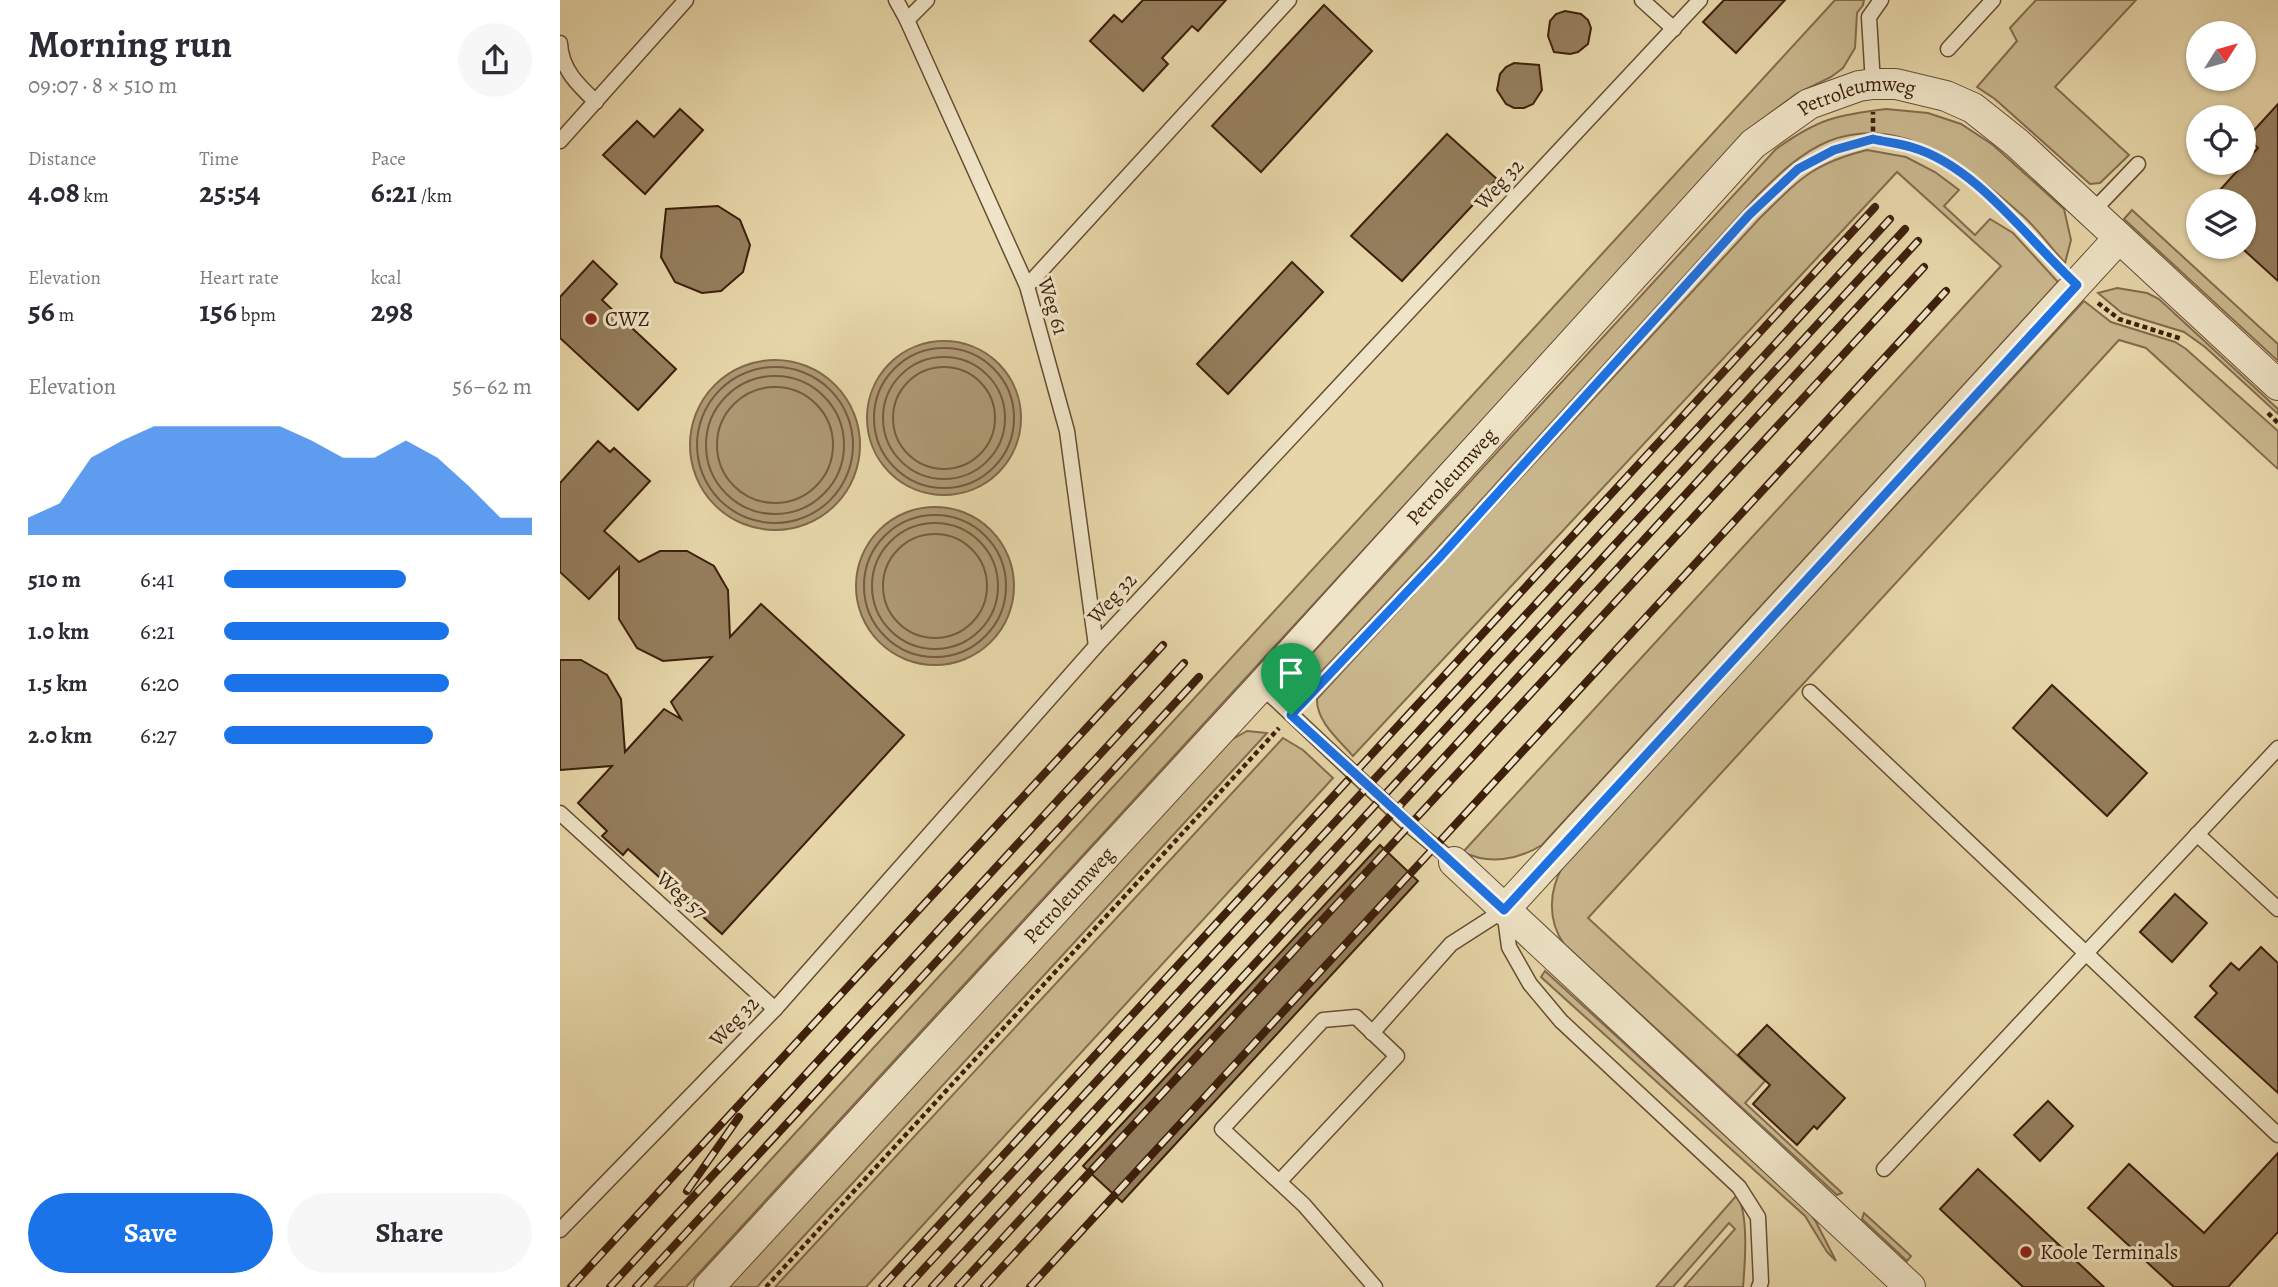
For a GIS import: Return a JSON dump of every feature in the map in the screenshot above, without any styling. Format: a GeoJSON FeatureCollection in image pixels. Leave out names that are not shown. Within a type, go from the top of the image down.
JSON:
{"type":"FeatureCollection","features":[{"type":"Feature","properties":{"kind":"street","name":"Petroleumweg"},"geometry":{"type":"LineString","coordinates":[[709,1287],[1261,686],[1753,144],[1809,104],[1859,86],[1896,84],[1946,96],[1973,108],[2017,143],[2119,238],[2268,395]]}},
{"type":"Feature","properties":{"kind":"street"},"geometry":{"type":"LineString","coordinates":[[1504,910],[2119,238]]}},
{"type":"Feature","properties":{"kind":"street"},"geometry":{"type":"LineString","coordinates":[[1454,862],[1910,1287]]}},
{"type":"Feature","properties":{"kind":"lane"},"geometry":{"type":"LineString","coordinates":[[560,141],[686,0]]}},
{"type":"Feature","properties":{"kind":"lane","name":"Weg 61"},"geometry":{"type":"LineString","coordinates":[[896,0],[1027,286],[1067,431],[1096,646]]}},
{"type":"Feature","properties":{"kind":"lane"},"geometry":{"type":"LineString","coordinates":[[907,20],[927,0]]}},
{"type":"Feature","properties":{"kind":"lane"},"geometry":{"type":"LineString","coordinates":[[1027,286],[1289,0]]}},
{"type":"Feature","properties":{"kind":"lane"},"geometry":{"type":"LineString","coordinates":[[1642,0],[1674,29]]}},
{"type":"Feature","properties":{"kind":"lane","name":"Weg 32"},"geometry":{"type":"LineString","coordinates":[[560,1230],[775,1009],[1096,646],[1700,0]]}},
{"type":"Feature","properties":{"kind":"lane"},"geometry":{"type":"LineString","coordinates":[[1873,84],[1869,17],[1881,0]]}},
{"type":"Feature","properties":{"kind":"lane"},"geometry":{"type":"LineString","coordinates":[[1948,49],[1984,3]]}},
{"type":"Feature","properties":{"kind":"lane"},"geometry":{"type":"LineString","coordinates":[[560,43],[560,51],[572,80],[596,102]]}},
{"type":"Feature","properties":{"kind":"lane"},"geometry":{"type":"LineString","coordinates":[[2092,212],[2138,164]]}},
{"type":"Feature","properties":{"kind":"lane"},"geometry":{"type":"LineString","coordinates":[[1261,686],[1409,825],[1454,862]]}},
{"type":"Feature","properties":{"kind":"lane"},"geometry":{"type":"LineString","coordinates":[[1810,692],[2278,1135]]}},
{"type":"Feature","properties":{"kind":"lane"},"geometry":{"type":"LineString","coordinates":[[1884,1169],[2278,748]]}},
{"type":"Feature","properties":{"kind":"lane","name":"Weg 57"},"geometry":{"type":"LineString","coordinates":[[560,813],[775,1009]]}},
{"type":"Feature","properties":{"kind":"lane"},"geometry":{"type":"LineString","coordinates":[[2197,834],[2278,909]]}},
{"type":"Feature","properties":{"kind":"lane"},"geometry":{"type":"LineString","coordinates":[[1372,1033],[1451,944],[1504,910],[1509,947],[1530,984],[1561,1021],[1739,1186],[1758,1217],[1759,1287]]}},
{"type":"Feature","properties":{"kind":"lane"},"geometry":{"type":"LineString","coordinates":[[1279,1182],[1397,1056],[1356,1017],[1323,1020],[1222,1129],[1324,1227],[1375,1287]]}},
{"type":"Feature","properties":{"kind":"path","name":"Petroleumweg"},"geometry":{"type":"LineString","coordinates":[[766,1287],[1291,715],[1387,615],[1749,215],[1798,169],[1834,150],[1873,139],[1913,147],[1948,164],[2016,222],[2077,285],[2119,319],[2169,333],[2192,345]]}},
{"type":"Feature","properties":{"kind":"path"},"geometry":{"type":"LineString","coordinates":[[2268,395],[2278,423]]}},
{"type":"Feature","properties":{"kind":"shaded area"},"geometry":{"type":"Polygon","coordinates":[[[1835,0],[1864,0],[1857,13],[1855,48],[1843,68],[1796,94],[1751,128],[686,1287],[654,1287],[1835,0]]]}},
{"type":"Feature","properties":{"kind":"shaded area"},"geometry":{"type":"Polygon","coordinates":[[[2036,0],[2136,0],[2055,87],[2129,155],[2100,183],[2090,184],[1995,99],[1977,87],[2017,41],[2010,28],[2036,0]]]}},
{"type":"Feature","properties":{"kind":"shaded area"},"geometry":{"type":"Polygon","coordinates":[[[1886,109],[1928,113],[1961,124],[1993,145],[2064,209],[2071,240],[2065,263],[2034,226],[2002,197],[1958,164],[1934,150],[1883,134],[1856,134],[1818,146],[1790,165],[1757,196],[1435,551],[1308,686],[1306,660],[1776,149],[1828,120],[1886,109]]]}},
{"type":"Feature","properties":{"kind":"shaded area"},"geometry":{"type":"Polygon","coordinates":[[[1867,150],[1906,157],[1935,172],[1959,190],[1944,206],[1975,235],[1990,219],[2013,233],[2058,282],[1542,845],[1503,859],[1483,858],[1463,852],[2001,266],[1897,172],[1353,756],[1324,722],[1317,699],[1759,219],[1807,175],[1832,161],[1867,150]]]}},
{"type":"Feature","properties":{"kind":"shaded area"},"geometry":{"type":"Polygon","coordinates":[[[2132,210],[2278,344],[2278,361],[2124,219],[2132,210]]]}},
{"type":"Feature","properties":{"kind":"shaded area"},"geometry":{"type":"Polygon","coordinates":[[[2117,288],[2147,293],[2159,299],[2278,409],[2278,414],[2205,347],[2184,332],[2122,313],[2098,293],[2117,288]]]}},
{"type":"Feature","properties":{"kind":"shaded area"},"geometry":{"type":"Polygon","coordinates":[[[2084,301],[2111,322],[2175,342],[2186,349],[2278,431],[2278,469],[2146,348],[2119,340],[1588,918],[1765,1081],[1745,1103],[1842,1193],[1837,1195],[1564,944],[1553,915],[1555,885],[1563,866],[2084,301]]]}},
{"type":"Feature","properties":{"kind":"shaded area"},"geometry":{"type":"Polygon","coordinates":[[[1247,731],[1267,733],[757,1287],[728,1287],[1231,740],[1247,731]]]}},
{"type":"Feature","properties":{"kind":"shaded area"},"geometry":{"type":"Polygon","coordinates":[[[1283,738],[1303,750],[1333,778],[866,1287],[775,1287],[1283,738]]]}},
{"type":"Feature","properties":{"kind":"shaded area"},"geometry":{"type":"Polygon","coordinates":[[[1545,971],[1809,1212],[1836,1261],[1827,1252],[1805,1216],[1541,977],[1545,971]]]}},
{"type":"Feature","properties":{"kind":"shaded area"},"geometry":{"type":"Polygon","coordinates":[[[1737,1195],[1745,1227],[1743,1287],[1684,1287],[1735,1229],[1729,1223],[1673,1287],[1656,1287],[1737,1195]]]}},
{"type":"Feature","properties":{"kind":"shaded area"},"geometry":{"type":"Polygon","coordinates":[[[1864,1213],[1911,1256],[1907,1261],[1862,1219],[1864,1213]]]}},
{"type":"Feature","properties":{"kind":"water"},"geometry":{"type":"Polygon","coordinates":[[[944,341],[974,347],[999,363],[1015,388],[1021,418],[1015,448],[999,473],[974,489],[944,495],[914,489],[889,473],[873,448],[867,418],[873,388],[889,363],[914,347],[944,341]]]}},
{"type":"Feature","properties":{"kind":"water"},"geometry":{"type":"Polygon","coordinates":[[[775,360],[807,367],[835,385],[853,413],[860,445],[853,477],[835,505],[807,523],[775,530],[743,523],[715,505],[697,477],[690,445],[697,413],[715,385],[743,367],[775,360]]]}},
{"type":"Feature","properties":{"kind":"water"},"geometry":{"type":"Polygon","coordinates":[[[935,507],[965,513],[991,530],[1008,556],[1014,586],[1008,616],[991,642],[965,659],[935,665],[905,659],[879,642],[862,616],[856,586],[862,556],[879,530],[905,513],[935,507]]]}},
{"type":"Feature","properties":{"kind":"building"},"geometry":{"type":"Polygon","coordinates":[[[1143,0],[1226,0],[1198,31],[1192,26],[1162,58],[1168,64],[1143,91],[1090,41],[1114,15],[1122,22],[1143,0]]]}},
{"type":"Feature","properties":{"kind":"building"},"geometry":{"type":"Polygon","coordinates":[[[1724,0],[1785,0],[1736,53],[1703,22],[1724,0]]]}},
{"type":"Feature","properties":{"kind":"building"},"geometry":{"type":"Polygon","coordinates":[[[1324,5],[1372,51],[1261,172],[1212,126],[1324,5]]]}},
{"type":"Feature","properties":{"kind":"building"},"geometry":{"type":"Polygon","coordinates":[[[1565,11],[1581,14],[1588,20],[1591,28],[1588,44],[1578,52],[1570,54],[1554,52],[1548,36],[1550,21],[1556,14],[1565,11]]]}},
{"type":"Feature","properties":{"kind":"building"},"geometry":{"type":"Polygon","coordinates":[[[1514,63],[1539,65],[1542,90],[1533,104],[1524,108],[1514,108],[1506,104],[1497,90],[1500,74],[1514,63]]]}},
{"type":"Feature","properties":{"kind":"building"},"geometry":{"type":"Polygon","coordinates":[[[2278,104],[2278,281],[2254,259],[2256,259],[2256,189],[2221,189],[2234,175],[2256,175],[2256,128],[2278,104]]]}},
{"type":"Feature","properties":{"kind":"building"},"geometry":{"type":"Polygon","coordinates":[[[680,109],[703,130],[645,194],[603,155],[637,121],[654,137],[680,109]]]}},
{"type":"Feature","properties":{"kind":"building"},"geometry":{"type":"Polygon","coordinates":[[[1447,134],[1497,179],[1402,281],[1351,236],[1447,134]]]}},
{"type":"Feature","properties":{"kind":"building"},"geometry":{"type":"Polygon","coordinates":[[[718,206],[740,220],[750,245],[743,272],[721,291],[702,293],[675,282],[661,257],[666,209],[718,206]]]}},
{"type":"Feature","properties":{"kind":"building","name":"CWZ"},"geometry":{"type":"Polygon","coordinates":[[[593,261],[617,284],[602,300],[676,369],[638,410],[560,338],[560,297],[593,261]]]}},
{"type":"Feature","properties":{"kind":"building"},"geometry":{"type":"Polygon","coordinates":[[[1292,262],[1323,292],[1228,394],[1197,364],[1292,262]]]}},
{"type":"Feature","properties":{"kind":"building"},"geometry":{"type":"Polygon","coordinates":[[[598,441],[610,452],[614,448],[650,481],[604,531],[639,562],[660,551],[687,551],[714,566],[728,590],[730,637],[761,604],[904,735],[722,934],[628,849],[623,855],[602,836],[607,831],[578,803],[612,766],[560,770],[560,660],[581,660],[607,675],[621,699],[625,752],[664,709],[681,719],[671,702],[712,657],[663,661],[637,648],[619,619],[619,567],[589,599],[560,572],[560,483],[598,441]]]}},
{"type":"Feature","properties":{"kind":"building"},"geometry":{"type":"Polygon","coordinates":[[[2052,685],[2147,773],[2107,816],[2013,728],[2052,685]]]}},
{"type":"Feature","properties":{"kind":"building"},"geometry":{"type":"Polygon","coordinates":[[[1380,845],[1418,881],[1122,1202],[1083,1166],[1380,845]]]}},
{"type":"Feature","properties":{"kind":"building"},"geometry":{"type":"Polygon","coordinates":[[[2175,894],[2207,923],[2172,962],[2140,932],[2175,894]]]}},
{"type":"Feature","properties":{"kind":"building"},"geometry":{"type":"Polygon","coordinates":[[[2261,947],[2278,963],[2278,1093],[2195,1017],[2217,993],[2210,986],[2231,963],[2239,970],[2261,947]]]}},
{"type":"Feature","properties":{"kind":"building"},"geometry":{"type":"Polygon","coordinates":[[[1767,1025],[1845,1098],[1817,1129],[1814,1126],[1797,1145],[1753,1104],[1770,1085],[1738,1055],[1767,1025]]]}},
{"type":"Feature","properties":{"kind":"building"},"geometry":{"type":"Polygon","coordinates":[[[2048,1101],[2073,1126],[2040,1161],[2014,1135],[2048,1101]]]}},
{"type":"Feature","properties":{"kind":"building"},"geometry":{"type":"Polygon","coordinates":[[[2278,1153],[2278,1232],[2228,1287],[2174,1287],[2088,1208],[2129,1164],[2204,1233],[2278,1153]]]}},
{"type":"Feature","properties":{"kind":"building","name":"Koole Terminals"},"geometry":{"type":"Polygon","coordinates":[[[1978,1169],[2104,1287],[2023,1287],[1940,1209],[1978,1169]]]}},
{"type":"Feature","properties":{"kind":"railway"},"geometry":{"type":"LineString","coordinates":[[882,1287],[1875,207]]}},
{"type":"Feature","properties":{"kind":"railway"},"geometry":{"type":"LineString","coordinates":[[907,1287],[1890,219]]}},
{"type":"Feature","properties":{"kind":"railway"},"geometry":{"type":"LineString","coordinates":[[932,1287],[1905,229]]}},
{"type":"Feature","properties":{"kind":"railway"},"geometry":{"type":"LineString","coordinates":[[958,1287],[1918,241]]}},
{"type":"Feature","properties":{"kind":"railway"},"geometry":{"type":"LineString","coordinates":[[984,1287],[1924,267]]}},
{"type":"Feature","properties":{"kind":"railway"},"geometry":{"type":"LineString","coordinates":[[1030,1287],[1946,291]]}},
{"type":"Feature","properties":{"kind":"railway"},"geometry":{"type":"LineString","coordinates":[[571,1287],[1163,645]]}},
{"type":"Feature","properties":{"kind":"railway"},"geometry":{"type":"LineString","coordinates":[[610,1287],[1184,663]]}},
{"type":"Feature","properties":{"kind":"railway"},"geometry":{"type":"LineString","coordinates":[[636,1287],[1199,677]]}},
{"type":"Feature","properties":{"kind":"railway"},"geometry":{"type":"LineString","coordinates":[[687,1191],[739,1117]]}},
{"type":"Feature","properties":{"kind":"place","name":"CWZ"},"geometry":{"type":"Point","coordinates":[591,319]}},
{"type":"Feature","properties":{"kind":"place","name":"Koole Terminals"},"geometry":{"type":"Point","coordinates":[2026,1252]}},
{"type":"Feature","properties":{"kind":"route"},"geometry":{"type":"LineString","coordinates":[[1873,139],[1913,147],[1948,164],[2016,222],[2077,285],[1504,910],[1291,715],[1387,615],[1600,383],[1749,215],[1798,169],[1816,158],[1873,139]]}}]}
